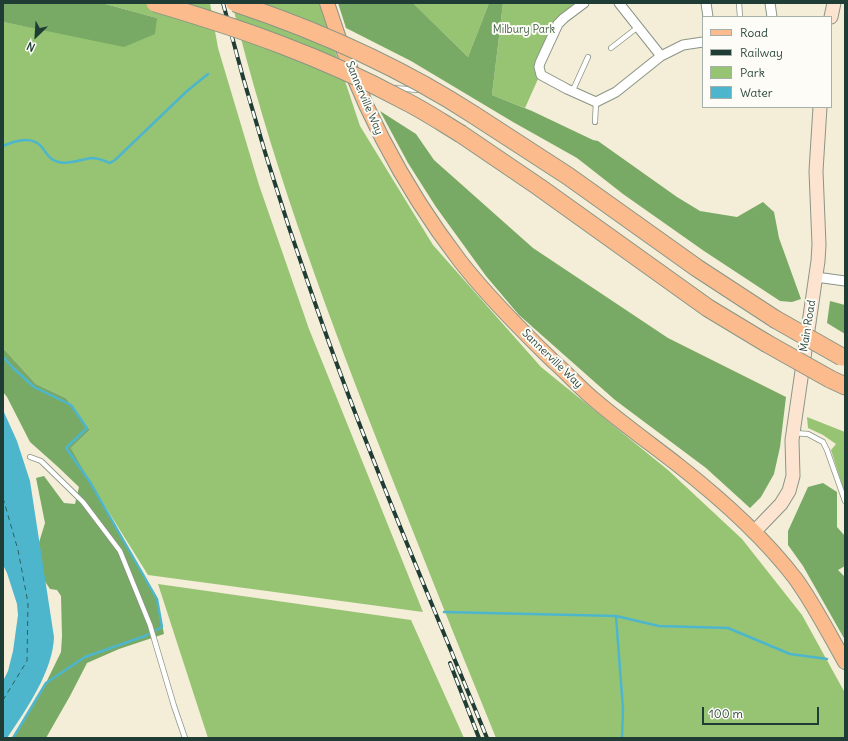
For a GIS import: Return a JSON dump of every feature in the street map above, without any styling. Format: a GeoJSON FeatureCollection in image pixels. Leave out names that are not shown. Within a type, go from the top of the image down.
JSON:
{"type":"FeatureCollection","features":[{"type":"Feature","properties":{"kind":"highway"},"geometry":{"type":"LineString","coordinates":[[155,3],[225,24],[320,60],[403,100],[461,134],[539,187],[708,308],[766,343],[838,382]]}},
{"type":"Feature","properties":{"kind":"highway"},"geometry":{"type":"LineString","coordinates":[[235,3],[290,22],[368,56],[434,90],[568,176],[697,268],[775,319],[844,358]]}},
{"type":"Feature","properties":{"kind":"main road","name":"Sannerville Way"},"geometry":{"type":"LineString","coordinates":[[327,3],[366,107],[380,135],[419,203],[461,262],[494,301],[525,334],[595,401],[706,487],[754,532],[795,578],[814,607],[845,662]]}},
{"type":"Feature","properties":{"kind":"street"},"geometry":{"type":"LineString","coordinates":[[584,3],[558,24],[539,67],[541,75],[596,102],[616,92],[662,56],[682,45],[702,42]]}},
{"type":"Feature","properties":{"kind":"street"},"geometry":{"type":"LineString","coordinates":[[619,3],[662,56]]}},
{"type":"Feature","properties":{"kind":"street"},"geometry":{"type":"LineString","coordinates":[[706,3],[708,16]]}},
{"type":"Feature","properties":{"kind":"street"},"geometry":{"type":"LineString","coordinates":[[770,3],[772,16]]}},
{"type":"Feature","properties":{"kind":"street"},"geometry":{"type":"LineString","coordinates":[[831,16],[834,3]]}},
{"type":"Feature","properties":{"kind":"street","name":"Main Road"},"geometry":{"type":"LineString","coordinates":[[754,532],[780,504],[789,491],[793,476],[793,433],[816,277],[819,245],[816,171],[820,108]]}},
{"type":"Feature","properties":{"kind":"street"},"geometry":{"type":"LineString","coordinates":[[816,277],[845,281]]}},
{"type":"Feature","properties":{"kind":"lane"},"geometry":{"type":"LineString","coordinates":[[739,3],[740,16]]}},
{"type":"Feature","properties":{"kind":"lane"},"geometry":{"type":"LineString","coordinates":[[611,48],[638,27]]}},
{"type":"Feature","properties":{"kind":"lane"},"geometry":{"type":"LineString","coordinates":[[573,90],[588,58]]}},
{"type":"Feature","properties":{"kind":"lane"},"geometry":{"type":"LineString","coordinates":[[358,85],[419,90]]}},
{"type":"Feature","properties":{"kind":"lane"},"geometry":{"type":"LineString","coordinates":[[595,122],[596,102]]}},
{"type":"Feature","properties":{"kind":"lane"},"geometry":{"type":"LineString","coordinates":[[793,433],[808,434],[823,442],[845,501]]}},
{"type":"Feature","properties":{"kind":"lane"},"geometry":{"type":"LineString","coordinates":[[30,457],[41,460],[83,502],[120,551],[150,625],[185,738]]}},
{"type":"Feature","properties":{"kind":"green space"},"geometry":{"type":"Polygon","coordinates":[[[3,3],[102,3],[157,18],[155,34],[124,47],[3,22],[3,3]]]}},
{"type":"Feature","properties":{"kind":"green space"},"geometry":{"type":"Polygon","coordinates":[[[102,3],[210,3],[218,48],[259,185],[309,329],[423,612],[148,575],[90,482],[71,448],[90,430],[66,398],[36,384],[3,348],[3,22],[39,29],[157,18],[102,3]]]}},
{"type":"Feature","properties":{"kind":"green space"},"geometry":{"type":"Polygon","coordinates":[[[232,3],[319,3],[360,126],[433,245],[541,367],[668,470],[742,539],[802,615],[845,693],[845,738],[496,738],[375,435],[315,275],[296,222],[262,113],[232,3]]]}},
{"type":"Feature","properties":{"kind":"green space"},"geometry":{"type":"Polygon","coordinates":[[[338,3],[413,3],[468,57],[489,3],[503,3],[492,95],[532,111],[598,141],[677,197],[700,211],[737,217],[763,202],[774,212],[779,238],[801,299],[792,302],[780,301],[704,251],[623,194],[577,158],[513,122],[411,61],[346,28],[338,3]]]}},
{"type":"Feature","properties":{"kind":"green space","name":"Milbury Park"},"geometry":{"type":"Polygon","coordinates":[[[413,3],[489,3],[468,57],[413,3]]]}},
{"type":"Feature","properties":{"kind":"green space","name":"Milbury Park"},"geometry":{"type":"Polygon","coordinates":[[[503,3],[578,3],[557,20],[537,74],[538,79],[525,108],[492,95],[503,3]]]}},
{"type":"Feature","properties":{"kind":"green space"},"geometry":{"type":"Polygon","coordinates":[[[380,111],[416,134],[434,160],[533,248],[668,338],[786,397],[780,447],[774,474],[761,497],[750,508],[706,468],[615,400],[519,315],[486,276],[436,207],[408,163],[380,111]]]}},
{"type":"Feature","properties":{"kind":"green space"},"geometry":{"type":"Polygon","coordinates":[[[830,301],[845,305],[845,334],[827,323],[830,301]]]}},
{"type":"Feature","properties":{"kind":"green space"},"geometry":{"type":"Polygon","coordinates":[[[3,348],[36,384],[66,398],[90,430],[71,448],[157,599],[164,634],[119,649],[87,663],[46,738],[14,738],[41,693],[61,652],[61,596],[57,590],[50,589],[40,574],[37,549],[45,523],[36,478],[44,476],[64,503],[75,504],[79,487],[30,442],[3,392],[3,348]]]}},
{"type":"Feature","properties":{"kind":"green space"},"geometry":{"type":"Polygon","coordinates":[[[807,417],[845,432],[845,494],[831,450],[836,444],[823,435],[808,428],[807,417]]]}},
{"type":"Feature","properties":{"kind":"green space"},"geometry":{"type":"Polygon","coordinates":[[[823,483],[837,492],[837,527],[845,536],[845,566],[838,570],[845,577],[845,640],[803,566],[788,545],[788,531],[808,487],[823,483]]]}},
{"type":"Feature","properties":{"kind":"green space"},"geometry":{"type":"Polygon","coordinates":[[[158,584],[411,620],[464,738],[208,738],[158,584]]]}},
{"type":"Feature","properties":{"kind":"water"},"geometry":{"type":"Polygon","coordinates":[[[3,410],[17,441],[30,481],[54,637],[49,663],[44,677],[30,703],[7,738],[3,738],[3,681],[8,671],[13,651],[18,615],[17,604],[3,565],[3,410]]]}},
{"type":"Feature","properties":{"kind":"waterway"},"geometry":{"type":"LineString","coordinates":[[3,146],[12,142],[27,140],[37,143],[50,158],[58,162],[71,162],[92,158],[110,163],[115,160],[187,91],[208,74]]}},
{"type":"Feature","properties":{"kind":"waterway"},"geometry":{"type":"LineString","coordinates":[[3,357],[34,387],[71,405],[87,428],[66,448],[90,482],[157,599],[162,627],[145,636],[85,657],[46,683],[13,738]]}},
{"type":"Feature","properties":{"kind":"waterway"},"geometry":{"type":"LineString","coordinates":[[444,612],[616,616],[659,626],[728,628],[790,654],[827,659]]}},
{"type":"Feature","properties":{"kind":"waterway"},"geometry":{"type":"LineString","coordinates":[[616,616],[623,709],[622,738]]}},
{"type":"Feature","properties":{"kind":"ferry route"},"geometry":{"type":"LineString","coordinates":[[3,498],[18,550],[28,603],[27,661],[3,700]]}},
{"type":"Feature","properties":{"kind":"railway"},"geometry":{"type":"LineString","coordinates":[[223,3],[243,79],[277,192],[335,358],[398,522],[487,738]]}},
{"type":"Feature","properties":{"kind":"railway"},"geometry":{"type":"LineString","coordinates":[[450,663],[479,738]]}}]}
